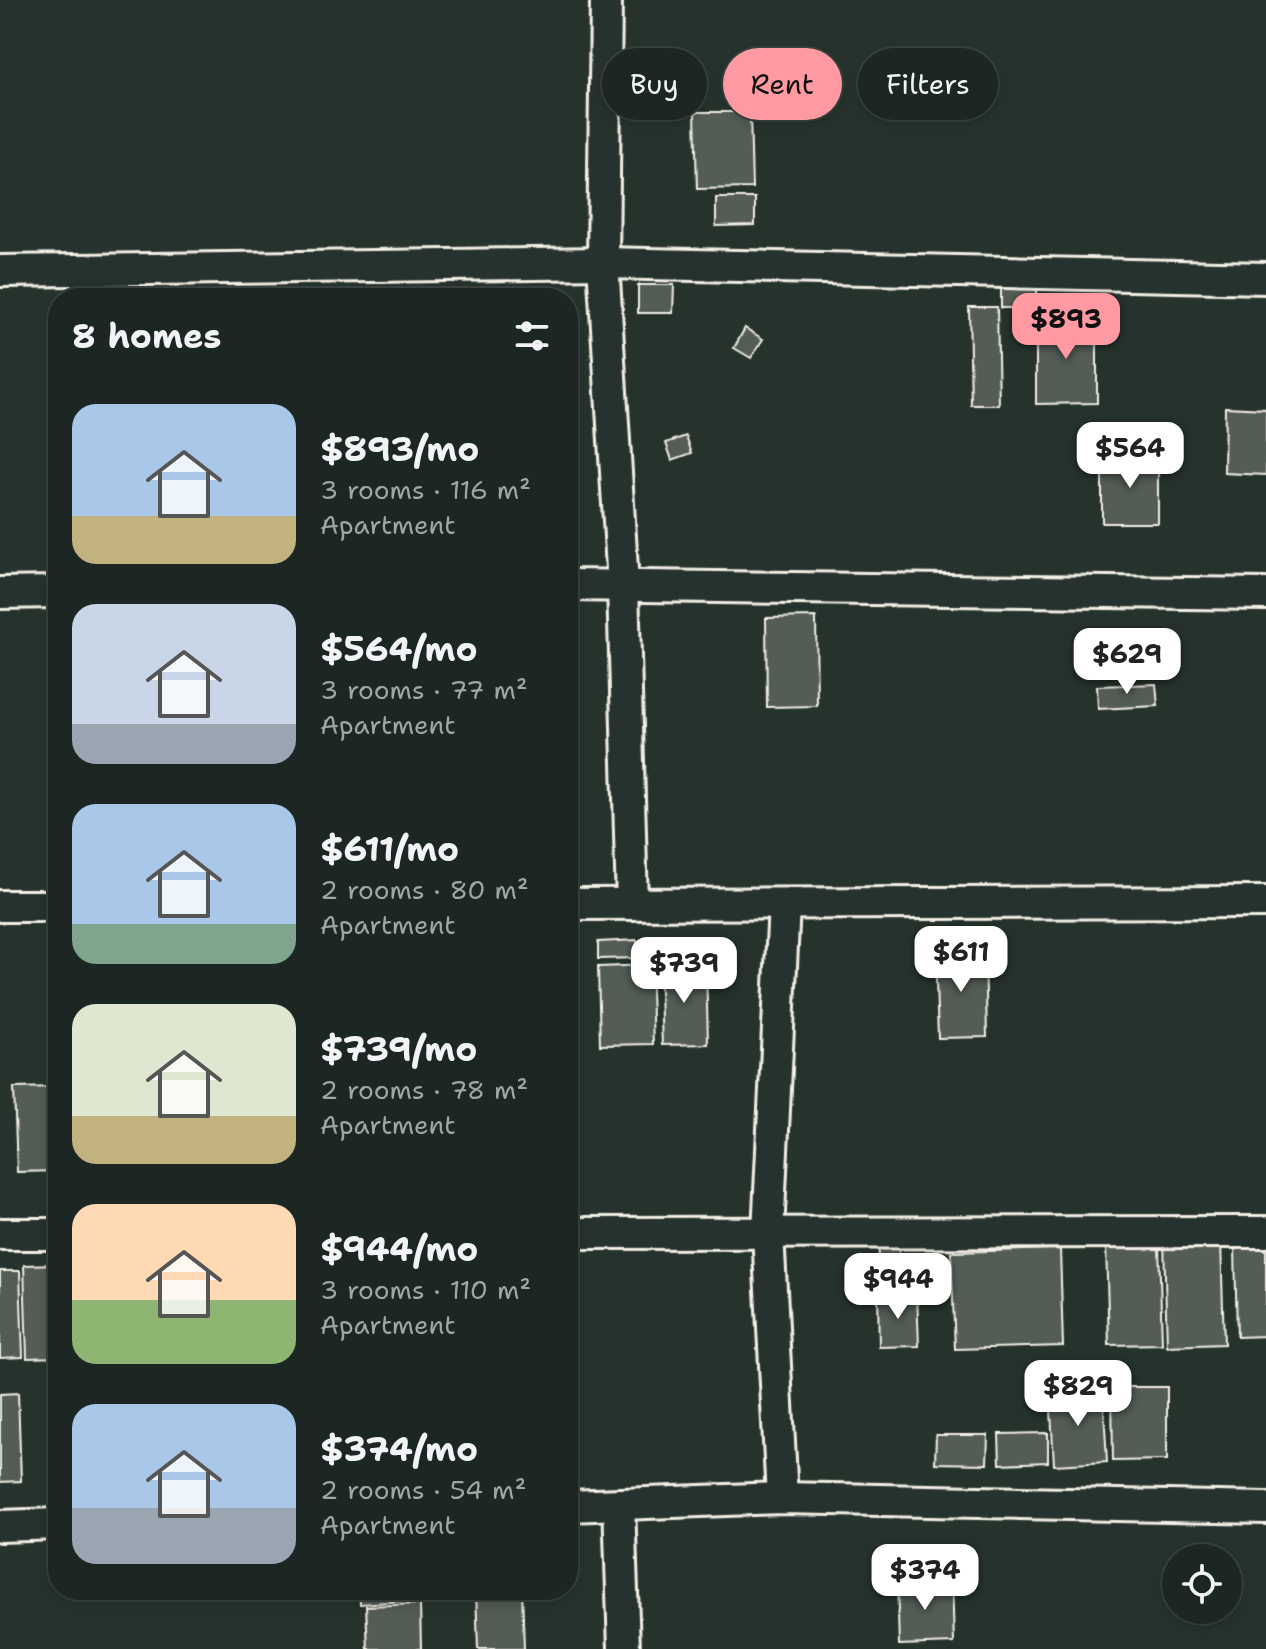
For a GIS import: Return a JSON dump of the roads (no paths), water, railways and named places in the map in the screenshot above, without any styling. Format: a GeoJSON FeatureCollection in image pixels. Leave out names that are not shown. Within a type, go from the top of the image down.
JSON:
{"type":"FeatureCollection","features":[{"type":"Feature","properties":{"kind":"street"},"geometry":{"type":"LineString","coordinates":[[606,0],[603,263],[623,585],[632,904]]}},
{"type":"Feature","properties":{"kind":"street"},"geometry":{"type":"LineString","coordinates":[[0,271],[603,263],[1266,278]]}},
{"type":"Feature","properties":{"kind":"street"},"geometry":{"type":"LineString","coordinates":[[578,585],[1266,594]]}},
{"type":"Feature","properties":{"kind":"street"},"geometry":{"type":"LineString","coordinates":[[0,593],[48,592]]}},
{"type":"Feature","properties":{"kind":"street"},"geometry":{"type":"LineString","coordinates":[[578,904],[1266,902]]}},
{"type":"Feature","properties":{"kind":"street"},"geometry":{"type":"LineString","coordinates":[[782,1498],[768,1233],[784,904]]}},
{"type":"Feature","properties":{"kind":"street"},"geometry":{"type":"LineString","coordinates":[[0,906],[48,906]]}},
{"type":"Feature","properties":{"kind":"street"},"geometry":{"type":"LineString","coordinates":[[578,1233],[1266,1232]]}},
{"type":"Feature","properties":{"kind":"street"},"geometry":{"type":"LineString","coordinates":[[0,1234],[48,1234]]}},
{"type":"Feature","properties":{"kind":"street"},"geometry":{"type":"LineString","coordinates":[[578,1506],[782,1498],[1266,1508]]}},
{"type":"Feature","properties":{"kind":"street"},"geometry":{"type":"LineString","coordinates":[[619,1504],[624,1649]]}},
{"type":"Feature","properties":{"kind":"street"},"geometry":{"type":"LineString","coordinates":[[0,1526],[48,1524]]}}]}
